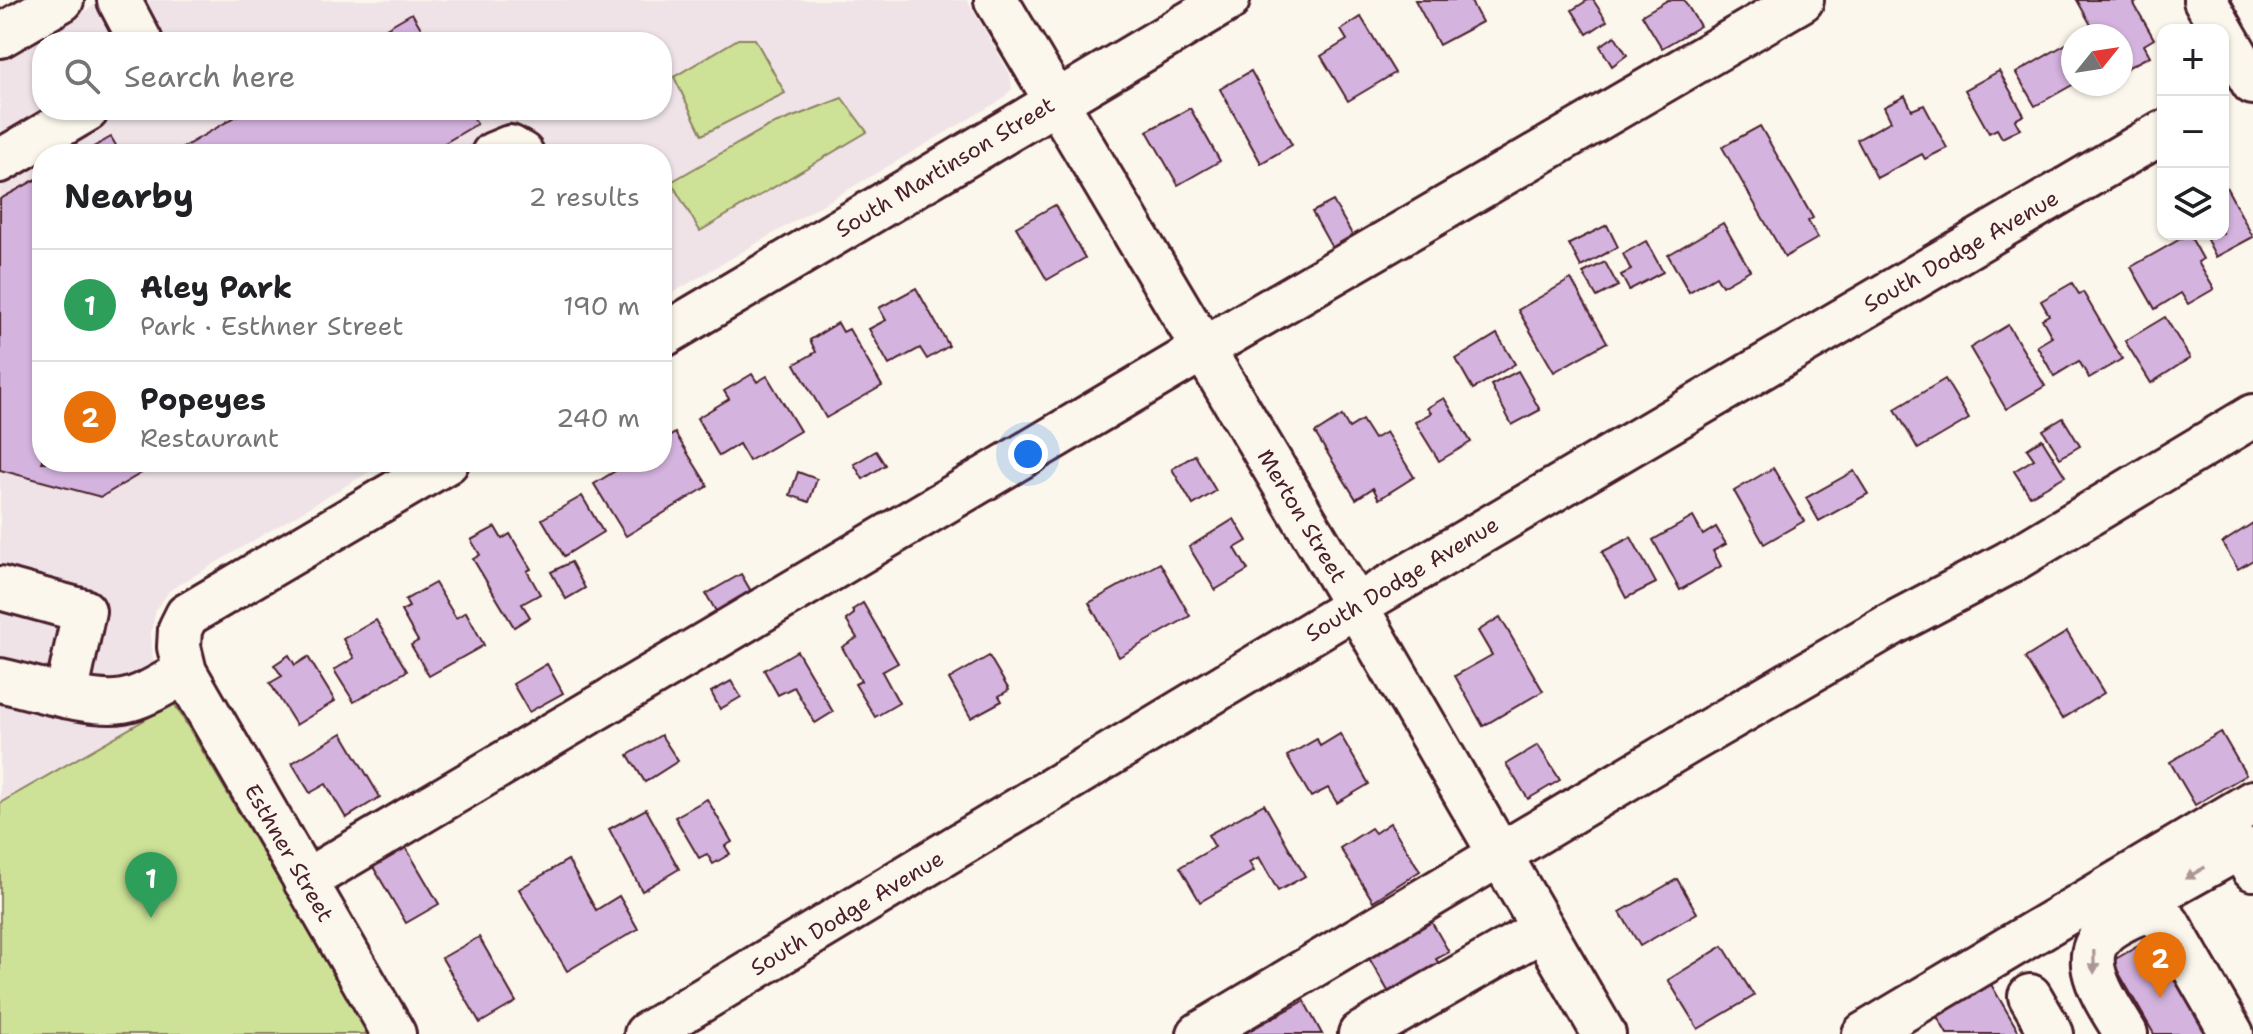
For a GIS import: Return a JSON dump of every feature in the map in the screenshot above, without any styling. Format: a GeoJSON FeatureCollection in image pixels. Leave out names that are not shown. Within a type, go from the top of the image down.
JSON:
{"type":"FeatureCollection","features":[{"type":"Feature","properties":{"kind":"street"},"geometry":{"type":"LineString","coordinates":[[0,36],[62,0]]}},
{"type":"Feature","properties":{"kind":"street"},"geometry":{"type":"LineString","coordinates":[[119,0],[136,32]]}},
{"type":"Feature","properties":{"kind":"street","name":"Merton Street"},"geometry":{"type":"LineString","coordinates":[[996,0],[1356,606],[1604,1034]]}},
{"type":"Feature","properties":{"kind":"street","name":"South Martinson Street"},"geometry":{"type":"LineString","coordinates":[[672,330],[1228,0]]}},
{"type":"Feature","properties":{"kind":"street"},"geometry":{"type":"LineString","coordinates":[[305,881],[1203,349],[1802,0]]}},
{"type":"Feature","properties":{"kind":"street"},"geometry":{"type":"LineString","coordinates":[[2205,0],[2218,24]]}},
{"type":"Feature","properties":{"kind":"street"},"geometry":{"type":"LineString","coordinates":[[2229,47],[2245,85]]}},
{"type":"Feature","properties":{"kind":"street"},"geometry":{"type":"LineString","coordinates":[[0,161],[70,120]]}},
{"type":"Feature","properties":{"kind":"street","name":"South Dodge Avenue"},"geometry":{"type":"LineString","coordinates":[[646,1034],[1356,606],[2157,136]]}},
{"type":"Feature","properties":{"kind":"street"},"geometry":{"type":"LineString","coordinates":[[1199,1034],[1499,854],[1892,624],[2008,563],[2253,416]]}},
{"type":"Feature","properties":{"kind":"street"},"geometry":{"type":"LineString","coordinates":[[0,680],[66,696],[120,702],[145,694],[185,672],[179,638],[187,615],[430,472]]}},
{"type":"Feature","properties":{"kind":"street"},"geometry":{"type":"LineString","coordinates":[[0,588],[84,611],[66,696]]}},
{"type":"Feature","properties":{"kind":"street","name":"Esthner Street"},"geometry":{"type":"LineString","coordinates":[[185,672],[394,1034]]}},
{"type":"Feature","properties":{"kind":"street"},"geometry":{"type":"LineString","coordinates":[[1885,1029],[2253,802]]}},
{"type":"Feature","properties":{"kind":"street"},"geometry":{"type":"LineString","coordinates":[[2126,1034],[2093,973],[2091,961],[2094,947],[2105,931],[2131,915],[2148,899],[2241,847],[2253,869]]}},
{"type":"Feature","properties":{"kind":"street"},"geometry":{"type":"LineString","coordinates":[[2131,915],[2150,912],[2168,923],[2232,1034]]}},
{"type":"Feature","properties":{"kind":"street"},"geometry":{"type":"LineString","coordinates":[[1360,1034],[1543,929]]}},
{"type":"Feature","properties":{"kind":"street"},"geometry":{"type":"LineString","coordinates":[[2030,996],[2052,1034]]}},
{"type":"Feature","properties":{"kind":"shaded area"},"geometry":{"type":"Polygon","coordinates":[[[104,0],[967,0],[1010,74],[1012,89],[1001,100],[672,293],[672,144],[32,144],[32,472],[369,472],[170,590],[156,610],[151,632],[153,660],[174,703],[0,803],[0,60],[32,42],[32,120],[672,120],[672,32],[49,32],[104,0]]]}},
{"type":"Feature","properties":{"kind":"green space"},"geometry":{"type":"Polygon","coordinates":[[[738,39],[755,39],[785,93],[702,135],[674,77],[738,39]]]}},
{"type":"Feature","properties":{"kind":"green space"},"geometry":{"type":"Polygon","coordinates":[[[842,98],[867,132],[700,231],[672,181],[767,127],[842,98]]]}},
{"type":"Feature","properties":{"kind":"green space"},"geometry":{"type":"Polygon","coordinates":[[[174,703],[370,1034],[0,1034],[0,803],[174,703]]]}},
{"type":"Feature","properties":{"kind":"building"},"geometry":{"type":"Polygon","coordinates":[[[1415,0],[1470,0],[1482,22],[1439,45],[1415,0]]]}},
{"type":"Feature","properties":{"kind":"building"},"geometry":{"type":"Polygon","coordinates":[[[1593,0],[1607,21],[1587,34],[1572,10],[1593,0]]]}},
{"type":"Feature","properties":{"kind":"building"},"geometry":{"type":"Polygon","coordinates":[[[1668,0],[1684,0],[1700,26],[1662,48],[1642,15],[1668,0]]]}},
{"type":"Feature","properties":{"kind":"building"},"geometry":{"type":"Polygon","coordinates":[[[2077,0],[2139,0],[2134,4],[2154,39],[2144,45],[2150,56],[2133,65],[2133,24],[2090,24],[2077,0]]]}},
{"type":"Feature","properties":{"kind":"building"},"geometry":{"type":"Polygon","coordinates":[[[412,13],[423,32],[379,32],[412,13]]]}},
{"type":"Feature","properties":{"kind":"building"},"geometry":{"type":"Polygon","coordinates":[[[1361,17],[1395,73],[1348,101],[1321,56],[1347,40],[1341,30],[1361,17]]]}},
{"type":"Feature","properties":{"kind":"building"},"geometry":{"type":"Polygon","coordinates":[[[1615,36],[1627,55],[1612,66],[1600,46],[1615,36]]]}},
{"type":"Feature","properties":{"kind":"building"},"geometry":{"type":"Polygon","coordinates":[[[2061,47],[2061,91],[2035,106],[2016,73],[2061,47]]]}},
{"type":"Feature","properties":{"kind":"building"},"geometry":{"type":"Polygon","coordinates":[[[1251,71],[1292,145],[1261,163],[1220,89],[1251,71]]]}},
{"type":"Feature","properties":{"kind":"building"},"geometry":{"type":"Polygon","coordinates":[[[1999,71],[2024,115],[2015,120],[2020,129],[2002,138],[1997,129],[1989,133],[1965,90],[1999,71]]]}},
{"type":"Feature","properties":{"kind":"building"},"geometry":{"type":"Polygon","coordinates":[[[1905,96],[1912,110],[1924,105],[1947,148],[1925,159],[1922,154],[1877,178],[1857,140],[1891,121],[1884,107],[1905,96]]]}},
{"type":"Feature","properties":{"kind":"building"},"geometry":{"type":"Polygon","coordinates":[[[1190,108],[1220,161],[1178,185],[1147,131],[1190,108]]]}},
{"type":"Feature","properties":{"kind":"building"},"geometry":{"type":"Polygon","coordinates":[[[230,120],[475,120],[477,124],[443,144],[189,144],[230,120]]]}},
{"type":"Feature","properties":{"kind":"building"},"geometry":{"type":"Polygon","coordinates":[[[1760,126],[1813,218],[1808,221],[1818,238],[1785,257],[1722,147],[1760,126]]]}},
{"type":"Feature","properties":{"kind":"building"},"geometry":{"type":"Polygon","coordinates":[[[111,137],[115,144],[99,144],[111,137]]]}},
{"type":"Feature","properties":{"kind":"building"},"geometry":{"type":"Polygon","coordinates":[[[32,181],[32,472],[143,472],[101,497],[0,470],[0,199],[32,181]]]}},
{"type":"Feature","properties":{"kind":"building"},"geometry":{"type":"Polygon","coordinates":[[[2229,192],[2253,237],[2216,257],[2207,240],[2229,240],[2229,192]]]}},
{"type":"Feature","properties":{"kind":"building"},"geometry":{"type":"Polygon","coordinates":[[[1333,201],[1353,236],[1332,248],[1312,212],[1333,201]]]}},
{"type":"Feature","properties":{"kind":"building"},"geometry":{"type":"Polygon","coordinates":[[[1055,205],[1085,258],[1047,280],[1016,227],[1055,205]]]}},
{"type":"Feature","properties":{"kind":"building"},"geometry":{"type":"Polygon","coordinates":[[[1723,223],[1750,270],[1722,286],[1716,276],[1689,292],[1668,255],[1723,223]]]}},
{"type":"Feature","properties":{"kind":"building"},"geometry":{"type":"Polygon","coordinates":[[[1607,225],[1618,247],[1581,267],[1569,244],[1607,225]]]}},
{"type":"Feature","properties":{"kind":"building"},"geometry":{"type":"Polygon","coordinates":[[[2178,240],[2192,240],[2203,259],[2198,262],[2214,289],[2188,304],[2181,293],[2155,309],[2131,267],[2178,240]]]}},
{"type":"Feature","properties":{"kind":"building"},"geometry":{"type":"Polygon","coordinates":[[[1646,241],[1663,272],[1629,290],[1621,275],[1631,270],[1623,254],[1646,241]]]}},
{"type":"Feature","properties":{"kind":"building"},"geometry":{"type":"Polygon","coordinates":[[[1605,262],[1618,286],[1597,297],[1583,273],[1605,262]]]}},
{"type":"Feature","properties":{"kind":"building"},"geometry":{"type":"Polygon","coordinates":[[[1571,279],[1607,342],[1554,372],[1518,310],[1571,279]]]}},
{"type":"Feature","properties":{"kind":"building"},"geometry":{"type":"Polygon","coordinates":[[[2072,283],[2079,294],[2083,292],[2122,359],[2089,378],[2079,361],[2054,376],[2037,346],[2052,337],[2042,319],[2049,315],[2041,301],[2072,283]]]}},
{"type":"Feature","properties":{"kind":"building"},"geometry":{"type":"Polygon","coordinates":[[[916,288],[949,346],[927,359],[920,348],[889,365],[869,329],[886,320],[879,308],[916,288]]]}},
{"type":"Feature","properties":{"kind":"building"},"geometry":{"type":"Polygon","coordinates":[[[2165,317],[2190,358],[2151,383],[2125,341],[2165,317]]]}},
{"type":"Feature","properties":{"kind":"building"},"geometry":{"type":"Polygon","coordinates":[[[838,323],[843,332],[849,329],[882,386],[826,418],[795,364],[816,352],[810,340],[838,323]]]}},
{"type":"Feature","properties":{"kind":"building"},"geometry":{"type":"Polygon","coordinates":[[[2008,325],[2045,386],[2006,409],[1970,348],[2008,325]]]}},
{"type":"Feature","properties":{"kind":"building"},"geometry":{"type":"Polygon","coordinates":[[[1497,334],[1515,364],[1473,389],[1456,359],[1497,334]]]}},
{"type":"Feature","properties":{"kind":"building"},"geometry":{"type":"Polygon","coordinates":[[[1518,371],[1540,410],[1512,425],[1491,385],[1518,371]]]}},
{"type":"Feature","properties":{"kind":"building"},"geometry":{"type":"Polygon","coordinates":[[[752,374],[757,382],[767,376],[800,431],[749,461],[739,444],[719,456],[697,418],[729,399],[724,391],[752,374]]]}},
{"type":"Feature","properties":{"kind":"building"},"geometry":{"type":"Polygon","coordinates":[[[1945,379],[1969,419],[1918,449],[1895,409],[1945,379]]]}},
{"type":"Feature","properties":{"kind":"building"},"geometry":{"type":"Polygon","coordinates":[[[1444,398],[1471,442],[1439,461],[1415,422],[1431,413],[1427,408],[1444,398]]]}},
{"type":"Feature","properties":{"kind":"building"},"geometry":{"type":"Polygon","coordinates":[[[1342,416],[1349,428],[1362,420],[1374,439],[1386,432],[1414,477],[1379,499],[1373,488],[1356,499],[1315,433],[1342,416]]]}},
{"type":"Feature","properties":{"kind":"building"},"geometry":{"type":"Polygon","coordinates":[[[2063,418],[2080,446],[2060,458],[2043,430],[2063,418]]]}},
{"type":"Feature","properties":{"kind":"building"},"geometry":{"type":"Polygon","coordinates":[[[675,433],[708,486],[626,536],[594,484],[614,472],[672,472],[672,435],[675,433]]]}},
{"type":"Feature","properties":{"kind":"building"},"geometry":{"type":"Polygon","coordinates":[[[2042,439],[2065,476],[2030,496],[2014,471],[2034,459],[2027,449],[2042,439]]]}},
{"type":"Feature","properties":{"kind":"building"},"geometry":{"type":"Polygon","coordinates":[[[876,451],[885,465],[863,479],[854,464],[876,451]]]}},
{"type":"Feature","properties":{"kind":"building"},"geometry":{"type":"Polygon","coordinates":[[[1195,455],[1216,491],[1193,505],[1172,469],[1195,455]]]}},
{"type":"Feature","properties":{"kind":"building"},"geometry":{"type":"Polygon","coordinates":[[[1773,468],[1804,521],[1764,544],[1734,491],[1773,468]]]}},
{"type":"Feature","properties":{"kind":"building"},"geometry":{"type":"Polygon","coordinates":[[[1854,471],[1868,494],[1819,521],[1806,498],[1854,471]]]}},
{"type":"Feature","properties":{"kind":"building"},"geometry":{"type":"Polygon","coordinates":[[[798,472],[817,479],[809,502],[790,495],[798,472]]]}},
{"type":"Feature","properties":{"kind":"building"},"geometry":{"type":"Polygon","coordinates":[[[582,496],[603,532],[564,556],[542,519],[582,496]]]}},
{"type":"Feature","properties":{"kind":"building"},"geometry":{"type":"Polygon","coordinates":[[[1693,517],[1703,535],[1716,527],[1726,544],[1713,551],[1721,566],[1680,590],[1653,540],[1693,517]]]}},
{"type":"Feature","properties":{"kind":"building"},"geometry":{"type":"Polygon","coordinates":[[[1234,519],[1247,541],[1235,548],[1248,570],[1215,590],[1189,547],[1234,519]]]}},
{"type":"Feature","properties":{"kind":"building"},"geometry":{"type":"Polygon","coordinates":[[[2253,523],[2253,560],[2238,569],[2222,543],[2253,523]]]}},
{"type":"Feature","properties":{"kind":"building"},"geometry":{"type":"Polygon","coordinates":[[[495,527],[502,539],[510,534],[531,569],[527,571],[540,594],[522,604],[530,617],[514,627],[473,559],[480,555],[471,540],[495,527]]]}},
{"type":"Feature","properties":{"kind":"building"},"geometry":{"type":"Polygon","coordinates":[[[1631,537],[1656,583],[1626,598],[1602,552],[1631,537]]]}},
{"type":"Feature","properties":{"kind":"building"},"geometry":{"type":"Polygon","coordinates":[[[571,562],[585,588],[566,599],[551,572],[571,562]]]}},
{"type":"Feature","properties":{"kind":"building"},"geometry":{"type":"Polygon","coordinates":[[[1160,563],[1190,616],[1119,657],[1089,603],[1160,563]]]}},
{"type":"Feature","properties":{"kind":"building"},"geometry":{"type":"Polygon","coordinates":[[[741,574],[752,593],[717,613],[706,594],[741,574]]]}},
{"type":"Feature","properties":{"kind":"building"},"geometry":{"type":"Polygon","coordinates":[[[435,583],[456,618],[466,612],[484,645],[429,676],[411,645],[418,641],[401,611],[409,607],[405,600],[435,583]]]}},
{"type":"Feature","properties":{"kind":"building"},"geometry":{"type":"Polygon","coordinates":[[[863,603],[898,663],[882,672],[899,703],[875,717],[855,684],[861,681],[842,647],[857,638],[846,620],[854,614],[852,610],[863,603]]]}},
{"type":"Feature","properties":{"kind":"building"},"geometry":{"type":"Polygon","coordinates":[[[1500,617],[1543,691],[1483,726],[1455,676],[1492,655],[1478,631],[1500,617]]]}},
{"type":"Feature","properties":{"kind":"building"},"geometry":{"type":"Polygon","coordinates":[[[376,620],[407,671],[354,702],[334,670],[354,658],[343,639],[376,620]]]}},
{"type":"Feature","properties":{"kind":"building"},"geometry":{"type":"Polygon","coordinates":[[[2067,632],[2104,693],[2062,719],[2025,658],[2067,632]]]}},
{"type":"Feature","properties":{"kind":"building"},"geometry":{"type":"Polygon","coordinates":[[[797,651],[833,712],[815,723],[794,687],[778,695],[764,670],[797,651]]]}},
{"type":"Feature","properties":{"kind":"building"},"geometry":{"type":"Polygon","coordinates":[[[289,655],[295,665],[308,657],[335,701],[296,725],[270,683],[282,676],[274,665],[289,655]]]}},
{"type":"Feature","properties":{"kind":"building"},"geometry":{"type":"Polygon","coordinates":[[[989,656],[1009,690],[999,696],[1002,701],[971,718],[949,679],[989,656]]]}},
{"type":"Feature","properties":{"kind":"building"},"geometry":{"type":"Polygon","coordinates":[[[547,664],[563,693],[529,712],[513,684],[547,664]]]}},
{"type":"Feature","properties":{"kind":"building"},"geometry":{"type":"Polygon","coordinates":[[[731,681],[741,697],[720,709],[711,692],[731,681]]]}},
{"type":"Feature","properties":{"kind":"building"},"geometry":{"type":"Polygon","coordinates":[[[2221,732],[2246,775],[2195,805],[2170,762],[2221,732]]]}},
{"type":"Feature","properties":{"kind":"building"},"geometry":{"type":"Polygon","coordinates":[[[342,733],[380,797],[346,818],[326,784],[310,793],[292,763],[342,733]]]}},
{"type":"Feature","properties":{"kind":"building"},"geometry":{"type":"Polygon","coordinates":[[[1340,734],[1369,784],[1337,803],[1328,788],[1311,797],[1287,756],[1317,739],[1320,746],[1340,734]]]}},
{"type":"Feature","properties":{"kind":"building"},"geometry":{"type":"Polygon","coordinates":[[[661,735],[678,761],[645,782],[628,755],[661,735]]]}},
{"type":"Feature","properties":{"kind":"building"},"geometry":{"type":"Polygon","coordinates":[[[1538,745],[1560,780],[1528,799],[1506,764],[1538,745]]]}},
{"type":"Feature","properties":{"kind":"building"},"geometry":{"type":"Polygon","coordinates":[[[707,799],[732,842],[725,846],[730,854],[713,864],[707,854],[699,858],[675,817],[707,799]]]}},
{"type":"Feature","properties":{"kind":"building"},"geometry":{"type":"Polygon","coordinates":[[[1264,804],[1305,876],[1278,891],[1259,857],[1249,862],[1254,871],[1200,902],[1180,867],[1215,847],[1208,835],[1264,804]]]}},
{"type":"Feature","properties":{"kind":"building"},"geometry":{"type":"Polygon","coordinates":[[[646,809],[679,869],[642,891],[609,829],[646,809]]]}},
{"type":"Feature","properties":{"kind":"building"},"geometry":{"type":"Polygon","coordinates":[[[1390,823],[1420,871],[1373,901],[1340,848],[1371,828],[1375,833],[1390,823]]]}},
{"type":"Feature","properties":{"kind":"building"},"geometry":{"type":"Polygon","coordinates":[[[405,846],[439,904],[406,923],[372,865],[405,846]]]}},
{"type":"Feature","properties":{"kind":"building"},"geometry":{"type":"Polygon","coordinates":[[[568,860],[596,910],[619,896],[638,929],[567,971],[519,889],[568,860]]]}},
{"type":"Feature","properties":{"kind":"building"},"geometry":{"type":"Polygon","coordinates":[[[1677,879],[1697,913],[1640,946],[1620,912],[1677,879]]]}},
{"type":"Feature","properties":{"kind":"building"},"geometry":{"type":"Polygon","coordinates":[[[1419,920],[1422,926],[1431,921],[1449,952],[1436,959],[1445,973],[1395,1003],[1365,951],[1419,920]]]}},
{"type":"Feature","properties":{"kind":"building"},"geometry":{"type":"Polygon","coordinates":[[[479,937],[516,1002],[480,1023],[442,958],[479,937]]]}},
{"type":"Feature","properties":{"kind":"building"},"geometry":{"type":"Polygon","coordinates":[[[2152,938],[2207,1034],[2154,1034],[2112,961],[2152,938]]]}},
{"type":"Feature","properties":{"kind":"building"},"geometry":{"type":"Polygon","coordinates":[[[1723,946],[1754,996],[1698,1029],[1668,980],[1723,946]]]}},
{"type":"Feature","properties":{"kind":"building"},"geometry":{"type":"Polygon","coordinates":[[[1989,981],[2020,1034],[1947,1034],[1935,1013],[1989,981]]]}},
{"type":"Feature","properties":{"kind":"building"},"geometry":{"type":"Polygon","coordinates":[[[1304,1001],[1322,1034],[1243,1034],[1304,1001]]]}},
{"type":"Feature","properties":{"kind":"place","name":"Aley Park"},"geometry":{"type":"Point","coordinates":[151,918]}},
{"type":"Feature","properties":{"kind":"place","name":"Popeyes"},"geometry":{"type":"Point","coordinates":[2160,998]}}]}
